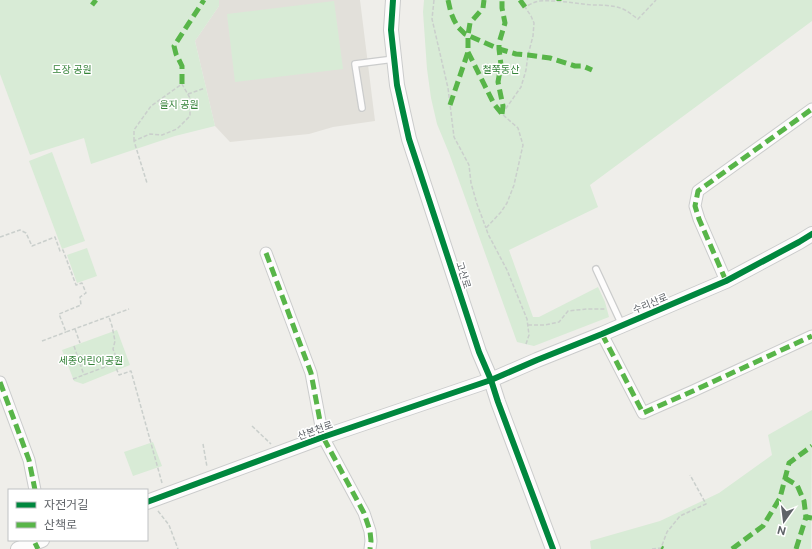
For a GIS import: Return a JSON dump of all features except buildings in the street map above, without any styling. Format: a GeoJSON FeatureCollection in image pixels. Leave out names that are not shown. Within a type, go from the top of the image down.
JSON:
{"type":"FeatureCollection","features":[{"type":"Feature","properties":{"kind":"street","name":"고산로"},"geometry":{"type":"LineString","coordinates":[[393,0],[390,30],[397,85],[409,139],[476,344],[491,380],[552,549]]}},
{"type":"Feature","properties":{"kind":"street"},"geometry":{"type":"LineString","coordinates":[[726,281],[699,219],[695,206],[698,191],[812,109]]}},
{"type":"Feature","properties":{"kind":"street","name":"수리산로"},"geometry":{"type":"LineString","coordinates":[[491,380],[726,281],[812,234]]}},
{"type":"Feature","properties":{"kind":"street"},"geometry":{"type":"LineString","coordinates":[[266,253],[311,373],[323,437],[364,513],[370,532],[370,549]]}},
{"type":"Feature","properties":{"kind":"street"},"geometry":{"type":"LineString","coordinates":[[602,334],[643,413],[812,336]]}},
{"type":"Feature","properties":{"kind":"street","name":"산본천로"},"geometry":{"type":"LineString","coordinates":[[148,501],[323,437],[491,380]]}},
{"type":"Feature","properties":{"kind":"street"},"geometry":{"type":"LineString","coordinates":[[0,382],[28,460],[35,489]]}},
{"type":"Feature","properties":{"kind":"street"},"geometry":{"type":"LineString","coordinates":[[18,549],[38,544]]}},
{"type":"Feature","properties":{"kind":"lane"},"geometry":{"type":"LineString","coordinates":[[362,108],[355,64],[394,59]]}},
{"type":"Feature","properties":{"kind":"lane"},"geometry":{"type":"LineString","coordinates":[[596,270],[622,326]]}},
{"type":"Feature","properties":{"kind":"path"},"geometry":{"type":"LineString","coordinates":[[434,0],[432,19],[448,88],[454,138],[469,165],[471,183],[488,234],[508,270],[527,320],[529,335],[526,344]]}},
{"type":"Feature","properties":{"kind":"path"},"geometry":{"type":"LineString","coordinates":[[486,228],[507,203],[514,185],[523,145],[518,128],[502,114],[521,87],[526,70],[534,23],[525,7],[538,1],[552,0],[604,5],[624,9],[638,19],[656,0]]}},
{"type":"Feature","properties":{"kind":"path"},"geometry":{"type":"LineString","coordinates":[[134,141],[150,134],[162,135],[177,129],[190,116],[190,98],[182,84],[151,106],[134,130],[134,141],[147,183]]}},
{"type":"Feature","properties":{"kind":"path"},"geometry":{"type":"LineString","coordinates":[[188,94],[205,88]]}},
{"type":"Feature","properties":{"kind":"path"},"geometry":{"type":"LineString","coordinates":[[0,238],[20,230],[26,233],[32,246],[55,237],[60,251],[63,250],[76,285],[82,283],[86,293],[80,297],[81,305],[59,314],[66,332]]}},
{"type":"Feature","properties":{"kind":"path"},"geometry":{"type":"LineString","coordinates":[[528,324],[545,325],[559,322],[568,311],[614,308]]}},
{"type":"Feature","properties":{"kind":"path"},"geometry":{"type":"LineString","coordinates":[[42,342],[129,309]]}},
{"type":"Feature","properties":{"kind":"path"},"geometry":{"type":"LineString","coordinates":[[73,379],[118,362],[113,349],[115,341],[109,317]]}},
{"type":"Feature","properties":{"kind":"path"},"geometry":{"type":"LineString","coordinates":[[75,329],[80,343]]}},
{"type":"Feature","properties":{"kind":"path"},"geometry":{"type":"LineString","coordinates":[[74,346],[84,374]]}},
{"type":"Feature","properties":{"kind":"path"},"geometry":{"type":"LineString","coordinates":[[114,363],[119,375],[131,371],[165,495]]}},
{"type":"Feature","properties":{"kind":"path"},"geometry":{"type":"LineString","coordinates":[[252,426],[281,452]]}},
{"type":"Feature","properties":{"kind":"path"},"geometry":{"type":"LineString","coordinates":[[203,444],[209,479]]}},
{"type":"Feature","properties":{"kind":"path"},"geometry":{"type":"LineString","coordinates":[[652,549],[661,548],[667,532],[680,516],[706,504],[690,475]]}},
{"type":"Feature","properties":{"kind":"path"},"geometry":{"type":"LineString","coordinates":[[148,501],[169,525],[178,549]]}},
{"type":"Feature","properties":{"kind":"shaded area"},"geometry":{"type":"Polygon","coordinates":[[[219,0],[360,0],[375,121],[333,127],[309,134],[230,142],[215,126],[195,41],[219,6],[219,0]]]}},
{"type":"Feature","properties":{"kind":"green space","name":"도장 공원"},"geometry":{"type":"Polygon","coordinates":[[[0,0],[219,0],[219,6],[195,41],[215,126],[175,136],[91,164],[84,138],[30,155],[0,74],[0,0]]]}},
{"type":"Feature","properties":{"kind":"green space","name":"철쭉동산"},"geometry":{"type":"Polygon","coordinates":[[[424,0],[812,0],[812,21],[590,185],[598,207],[509,250],[533,317],[539,317],[598,287],[605,302],[609,317],[534,346],[517,342],[449,153],[437,124],[431,98],[427,69],[423,12],[424,0]]]}},
{"type":"Feature","properties":{"kind":"green space"},"geometry":{"type":"Polygon","coordinates":[[[334,1],[343,69],[235,82],[227,14],[334,1]]]}},
{"type":"Feature","properties":{"kind":"green space"},"geometry":{"type":"Polygon","coordinates":[[[52,152],[85,241],[62,249],[29,161],[52,152]]]}},
{"type":"Feature","properties":{"kind":"green space"},"geometry":{"type":"Polygon","coordinates":[[[87,248],[97,276],[77,283],[67,255],[87,248]]]}},
{"type":"Feature","properties":{"kind":"green space","name":"세종어린이공원"},"geometry":{"type":"Polygon","coordinates":[[[117,330],[130,365],[83,384],[74,381],[62,350],[117,330]]]}},
{"type":"Feature","properties":{"kind":"green space"},"geometry":{"type":"Polygon","coordinates":[[[812,410],[811,549],[591,549],[590,541],[660,521],[719,493],[772,455],[768,435],[812,410]]]}},
{"type":"Feature","properties":{"kind":"green space"},"geometry":{"type":"Polygon","coordinates":[[[153,442],[162,466],[133,476],[124,452],[153,442]]]}},
{"type":"Feature","properties":{"kind":"marked path"},"geometry":{"type":"LineString","coordinates":[[92,5],[96,0]]}},
{"type":"Feature","properties":{"kind":"marked path"},"geometry":{"type":"LineString","coordinates":[[182,84],[182,66],[174,46],[204,0]]}},
{"type":"Feature","properties":{"kind":"marked path"},"geometry":{"type":"LineString","coordinates":[[448,0],[454,20],[465,34],[499,49],[516,54],[550,58],[575,66],[583,66],[592,70]]}},
{"type":"Feature","properties":{"kind":"marked path"},"geometry":{"type":"LineString","coordinates":[[450,105],[468,52],[470,23],[483,8],[484,0]]}},
{"type":"Feature","properties":{"kind":"marked path"},"geometry":{"type":"LineString","coordinates":[[502,0],[505,23],[499,43],[501,65],[498,82],[503,106],[502,114]]}},
{"type":"Feature","properties":{"kind":"marked path"},"geometry":{"type":"LineString","coordinates":[[520,0],[525,7]]}},
{"type":"Feature","properties":{"kind":"marked path"},"geometry":{"type":"LineString","coordinates":[[468,52],[494,104],[502,114]]}},
{"type":"Feature","properties":{"kind":"marked path"},"geometry":{"type":"LineString","coordinates":[[726,281],[699,219],[695,206],[698,191],[812,109]]}},
{"type":"Feature","properties":{"kind":"marked path"},"geometry":{"type":"LineString","coordinates":[[266,253],[311,373],[323,437],[364,513],[370,531],[370,549]]}},
{"type":"Feature","properties":{"kind":"marked path"},"geometry":{"type":"LineString","coordinates":[[602,334],[643,413],[812,336]]}},
{"type":"Feature","properties":{"kind":"marked path"},"geometry":{"type":"LineString","coordinates":[[0,382],[29,460],[35,489]]}},
{"type":"Feature","properties":{"kind":"marked path"},"geometry":{"type":"LineString","coordinates":[[732,549],[763,526],[780,498],[789,463],[812,446]]}},
{"type":"Feature","properties":{"kind":"marked path"},"geometry":{"type":"LineString","coordinates":[[785,478],[797,485],[804,501],[806,517]]}},
{"type":"Feature","properties":{"kind":"marked path"},"geometry":{"type":"LineString","coordinates":[[796,549],[806,517],[812,518]]}},
{"type":"Feature","properties":{"kind":"marked path"},"geometry":{"type":"LineString","coordinates":[[35,543],[38,549]]}},
{"type":"Feature","properties":{"kind":"cycle path"},"geometry":{"type":"LineString","coordinates":[[393,0],[391,30],[397,85],[409,139],[479,352],[491,380],[553,549]]}},
{"type":"Feature","properties":{"kind":"cycle path"},"geometry":{"type":"LineString","coordinates":[[148,502],[323,437],[491,380],[726,281],[812,234]]}},
{"type":"Feature","properties":{"kind":"park label","name":"을지 공원"},"geometry":{"type":"Point","coordinates":[179,104]}}]}
